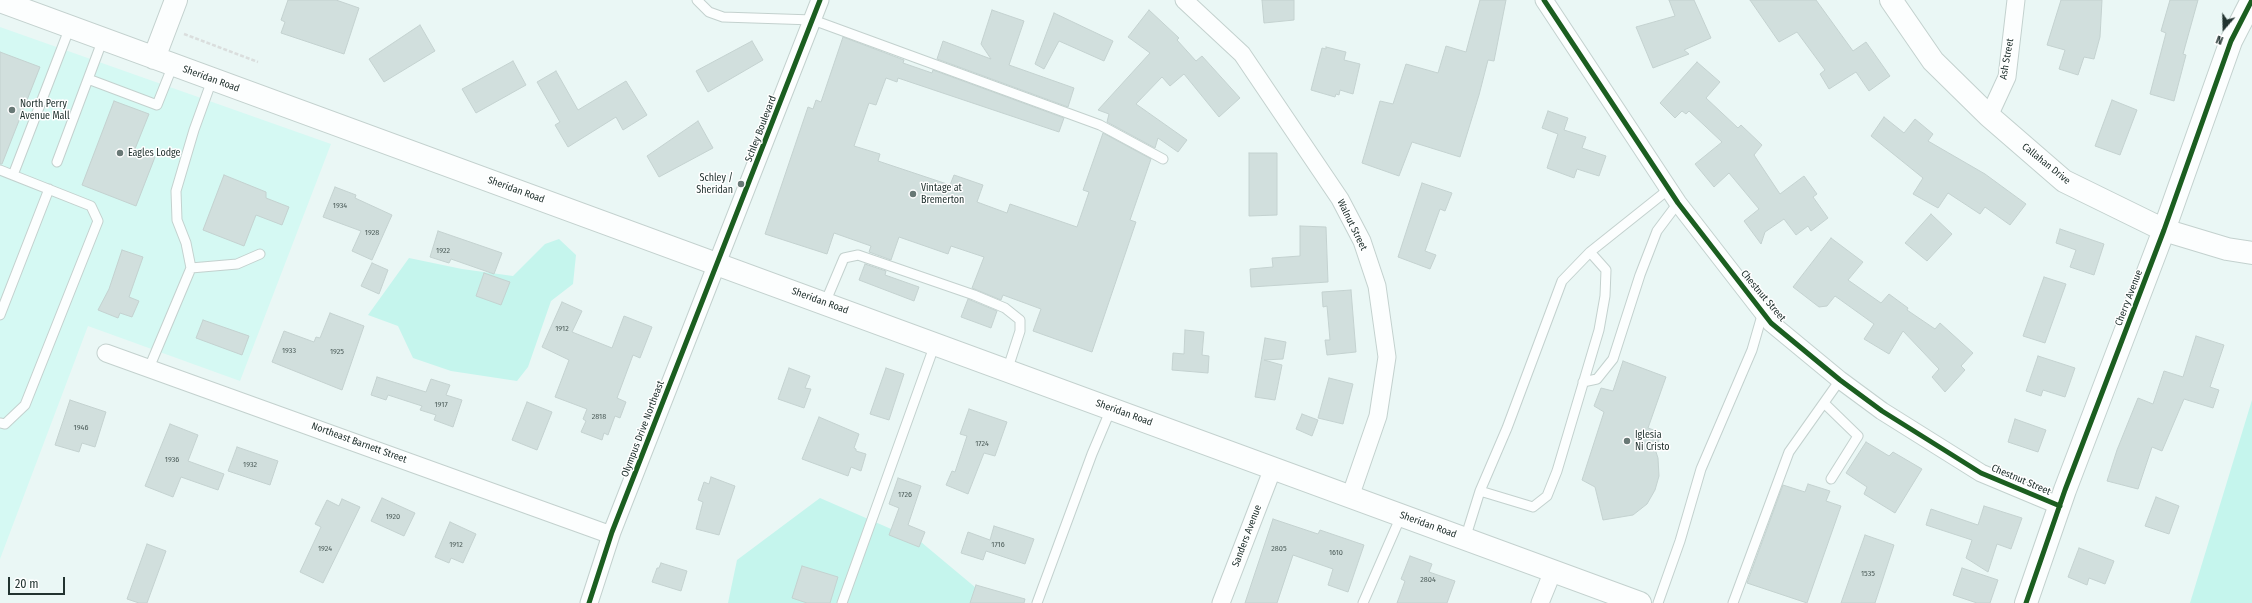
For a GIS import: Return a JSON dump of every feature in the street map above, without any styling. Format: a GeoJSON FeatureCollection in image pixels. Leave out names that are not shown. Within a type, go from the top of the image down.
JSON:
{"type":"FeatureCollection","features":[{"type":"Feature","properties":{"kind":"main road"},"geometry":{"type":"LineString","coordinates":[[164,62],[176,0]]}},
{"type":"Feature","properties":{"kind":"main road","name":"Callahan Drive"},"geometry":{"type":"LineString","coordinates":[[1891,0],[1933,61],[1989,116],[2064,181],[2164,230],[2227,249],[2252,253]]}},
{"type":"Feature","properties":{"kind":"main road","name":"Cherry Avenue"},"geometry":{"type":"LineString","coordinates":[[2026,603],[2060,506],[2164,230],[2231,41],[2252,0]]}},
{"type":"Feature","properties":{"kind":"main road","name":"Sheridan Road"},"geometry":{"type":"LineString","coordinates":[[0,1],[1640,603]]}},
{"type":"Feature","properties":{"kind":"street","name":"Schley Boulevard"},"geometry":{"type":"LineString","coordinates":[[718,264],[820,0]]}},
{"type":"Feature","properties":{"kind":"street","name":"Walnut Street"},"geometry":{"type":"LineString","coordinates":[[1184,0],[1242,54],[1340,199],[1362,241],[1377,286],[1387,358],[1378,416],[1350,497]]}},
{"type":"Feature","properties":{"kind":"street","name":"Chestnut Street"},"geometry":{"type":"LineString","coordinates":[[1544,0],[1674,196],[1771,323],[1840,380],[1882,411],[1981,473],[2060,506]]}},
{"type":"Feature","properties":{"kind":"street","name":"Ash Street"},"geometry":{"type":"LineString","coordinates":[[1989,116],[2007,77],[2016,0]]}},
{"type":"Feature","properties":{"kind":"street","name":"Olympus Drive Northeast"},"geometry":{"type":"LineString","coordinates":[[588,603],[611,535],[718,264]]}},
{"type":"Feature","properties":{"kind":"street","name":"Northeast Barnett Street"},"geometry":{"type":"LineString","coordinates":[[106,353],[611,535]]}},
{"type":"Feature","properties":{"kind":"street","name":"Sanders Avenue"},"geometry":{"type":"LineString","coordinates":[[1221,603],[1273,468]]}},
{"type":"Feature","properties":{"kind":"street"},"geometry":{"type":"LineString","coordinates":[[1540,603],[1553,571]]}},
{"type":"Feature","properties":{"kind":"lane"},"geometry":{"type":"LineString","coordinates":[[697,0],[698,3],[709,12],[723,17],[813,20],[1100,125],[1163,159]]}},
{"type":"Feature","properties":{"kind":"lane"},"geometry":{"type":"LineString","coordinates":[[13,175],[70,27]]}},
{"type":"Feature","properties":{"kind":"lane"},"geometry":{"type":"LineString","coordinates":[[57,162],[103,40]]}},
{"type":"Feature","properties":{"kind":"lane"},"geometry":{"type":"LineString","coordinates":[[88,79],[157,105],[164,62]]}},
{"type":"Feature","properties":{"kind":"lane"},"geometry":{"type":"LineString","coordinates":[[149,368],[191,268],[186,243],[177,220],[176,191],[194,130],[212,80]]}},
{"type":"Feature","properties":{"kind":"lane"},"geometry":{"type":"LineString","coordinates":[[0,170],[91,206],[98,221],[25,405],[5,424],[0,423]]}},
{"type":"Feature","properties":{"kind":"lane"},"geometry":{"type":"LineString","coordinates":[[0,315],[49,189]]}},
{"type":"Feature","properties":{"kind":"lane"},"geometry":{"type":"LineString","coordinates":[[1465,539],[1480,491],[1507,428],[1562,281],[1590,252],[1674,196]]}},
{"type":"Feature","properties":{"kind":"lane"},"geometry":{"type":"LineString","coordinates":[[1583,382],[1598,378],[1614,359],[1640,275],[1657,231],[1674,196]]}},
{"type":"Feature","properties":{"kind":"lane"},"geometry":{"type":"LineString","coordinates":[[1480,491],[1533,508],[1547,496],[1557,471],[1598,330],[1604,296],[1606,270],[1590,252]]}},
{"type":"Feature","properties":{"kind":"lane"},"geometry":{"type":"LineString","coordinates":[[191,268],[237,264],[260,254]]}},
{"type":"Feature","properties":{"kind":"lane"},"geometry":{"type":"LineString","coordinates":[[825,303],[844,258],[858,255],[974,295],[1005,308],[1020,320],[1020,331],[1007,371]]}},
{"type":"Feature","properties":{"kind":"lane"},"geometry":{"type":"LineString","coordinates":[[1658,603],[1680,541],[1701,469],[1752,350],[1763,312]]}},
{"type":"Feature","properties":{"kind":"lane"},"geometry":{"type":"LineString","coordinates":[[842,603],[935,344]]}},
{"type":"Feature","properties":{"kind":"lane"},"geometry":{"type":"LineString","coordinates":[[1733,603],[1790,452],[1840,380]]}},
{"type":"Feature","properties":{"kind":"lane"},"geometry":{"type":"LineString","coordinates":[[1824,403],[1858,436],[1831,478]]}},
{"type":"Feature","properties":{"kind":"lane"},"geometry":{"type":"LineString","coordinates":[[1036,603],[1092,454],[1111,409]]}},
{"type":"Feature","properties":{"kind":"lane"},"geometry":{"type":"LineString","coordinates":[[1363,603],[1401,516]]}},
{"type":"Feature","properties":{"kind":"path"},"geometry":{"type":"LineString","coordinates":[[180,32],[258,62]]}},
{"type":"Feature","properties":{"kind":"shaded area"},"geometry":{"type":"Polygon","coordinates":[[[0,27],[331,144],[240,381],[88,326],[0,559],[0,27]]]}},
{"type":"Feature","properties":{"kind":"shaded area"},"geometry":{"type":"Polygon","coordinates":[[[559,239],[576,255],[573,284],[551,301],[528,367],[517,381],[451,371],[413,358],[398,326],[368,315],[409,258],[462,269],[513,276],[545,244],[559,239]]]}},
{"type":"Feature","properties":{"kind":"shaded area"},"geometry":{"type":"Polygon","coordinates":[[[2252,400],[2252,603],[2190,603],[2252,400]]]}},
{"type":"Feature","properties":{"kind":"shaded area"},"geometry":{"type":"Polygon","coordinates":[[[820,498],[921,542],[994,603],[728,603],[737,560],[820,498]]]}},
{"type":"Feature","properties":{"kind":"building"},"geometry":{"type":"Polygon","coordinates":[[[288,0],[336,0],[359,8],[344,54],[281,33],[285,22],[281,20],[288,0]]]}},
{"type":"Feature","properties":{"kind":"building"},"geometry":{"type":"Polygon","coordinates":[[[1262,0],[1294,0],[1294,20],[1264,23],[1262,0]]]}},
{"type":"Feature","properties":{"kind":"building"},"geometry":{"type":"Polygon","coordinates":[[[1480,0],[1506,0],[1494,61],[1488,60],[1460,157],[1412,142],[1399,176],[1362,163],[1380,101],[1393,104],[1406,64],[1438,73],[1446,46],[1466,52],[1480,0]]]}},
{"type":"Feature","properties":{"kind":"building"},"geometry":{"type":"Polygon","coordinates":[[[1669,0],[1694,0],[1711,38],[1684,50],[1689,54],[1653,68],[1636,27],[1675,16],[1669,0]]]}},
{"type":"Feature","properties":{"kind":"building"},"geometry":{"type":"Polygon","coordinates":[[[1750,0],[1816,0],[1853,51],[1866,42],[1890,76],[1869,91],[1856,72],[1829,89],[1820,74],[1825,70],[1797,32],[1779,42],[1750,0]]]}},
{"type":"Feature","properties":{"kind":"building"},"geometry":{"type":"Polygon","coordinates":[[[2061,0],[2102,0],[2100,37],[2094,59],[2084,57],[2078,75],[2059,69],[2065,50],[2047,45],[2061,0]]]}},
{"type":"Feature","properties":{"kind":"building"},"geometry":{"type":"Polygon","coordinates":[[[2170,0],[2198,0],[2183,54],[2186,55],[2174,101],[2150,94],[2166,33],[2161,31],[2170,0]]]}},
{"type":"Feature","properties":{"kind":"building"},"geometry":{"type":"Polygon","coordinates":[[[992,10],[1024,21],[1009,65],[1074,88],[1068,107],[937,59],[943,41],[991,59],[981,44],[992,10]]]}},
{"type":"Feature","properties":{"kind":"building"},"geometry":{"type":"Polygon","coordinates":[[[1149,10],[1179,38],[1177,40],[1196,61],[1202,56],[1240,98],[1219,117],[1184,74],[1170,86],[1162,77],[1136,104],[1187,140],[1178,152],[1158,138],[1155,148],[1107,122],[1109,114],[1098,110],[1150,53],[1128,37],[1149,10]]]}},
{"type":"Feature","properties":{"kind":"building"},"geometry":{"type":"Polygon","coordinates":[[[1054,13],[1113,41],[1104,61],[1059,41],[1044,69],[1035,64],[1054,13]]]}},
{"type":"Feature","properties":{"kind":"building"},"geometry":{"type":"Polygon","coordinates":[[[420,25],[435,51],[384,82],[369,59],[420,25]]]}},
{"type":"Feature","properties":{"kind":"building","name":"Vintage at Bremerton"},"geometry":{"type":"Polygon","coordinates":[[[843,37],[904,60],[903,63],[932,73],[933,70],[1064,118],[1059,132],[898,78],[897,82],[886,78],[876,105],[869,103],[854,146],[880,154],[878,161],[950,185],[954,175],[983,185],[977,202],[1007,213],[1010,204],[1077,227],[1089,192],[1083,190],[1103,133],[1151,159],[1130,220],[1136,222],[1092,352],[1033,331],[1041,309],[1003,295],[1001,300],[972,288],[984,257],[951,246],[948,254],[899,237],[891,260],[869,252],[871,246],[834,233],[827,254],[765,234],[808,107],[813,109],[816,100],[821,102],[843,37]]]}},
{"type":"Feature","properties":{"kind":"building"},"geometry":{"type":"Polygon","coordinates":[[[752,41],[763,60],[708,92],[696,71],[752,41]]]}},
{"type":"Feature","properties":{"kind":"building"},"geometry":{"type":"Polygon","coordinates":[[[1326,47],[1346,52],[1344,60],[1360,64],[1353,94],[1340,90],[1339,95],[1336,94],[1335,97],[1311,90],[1322,48],[1326,49],[1326,47]]]}},
{"type":"Feature","properties":{"kind":"building","name":"North Perry Avenue Mall"},"geometry":{"type":"Polygon","coordinates":[[[0,52],[40,67],[2,164],[0,164],[0,52]]]}},
{"type":"Feature","properties":{"kind":"building"},"geometry":{"type":"Polygon","coordinates":[[[513,61],[526,85],[476,113],[462,89],[513,61]]]}},
{"type":"Feature","properties":{"kind":"building"},"geometry":{"type":"Polygon","coordinates":[[[1697,62],[1720,82],[1706,98],[1738,128],[1741,125],[1762,145],[1754,155],[1780,194],[1804,176],[1817,194],[1813,197],[1828,218],[1811,231],[1808,226],[1796,235],[1784,219],[1765,232],[1761,244],[1744,221],[1759,209],[1729,173],[1714,187],[1695,164],[1722,142],[1689,111],[1686,114],[1682,111],[1675,118],[1660,103],[1697,62]]]}},
{"type":"Feature","properties":{"kind":"building"},"geometry":{"type":"Polygon","coordinates":[[[556,71],[578,110],[626,81],[647,115],[623,130],[616,117],[568,147],[555,125],[560,122],[537,82],[556,71]]]}},
{"type":"Feature","properties":{"kind":"building"},"geometry":{"type":"Polygon","coordinates":[[[2112,100],[2137,110],[2120,155],[2095,146],[2112,100]]]}},
{"type":"Feature","properties":{"kind":"building","name":"Eagles Lodge"},"geometry":{"type":"Polygon","coordinates":[[[114,101],[149,114],[135,149],[155,157],[136,206],[82,185],[114,101]]]}},
{"type":"Feature","properties":{"kind":"building"},"geometry":{"type":"Polygon","coordinates":[[[1548,111],[1568,118],[1564,130],[1586,137],[1582,148],[1606,156],[1599,176],[1577,169],[1574,178],[1547,168],[1558,134],[1542,128],[1548,111]]]}},
{"type":"Feature","properties":{"kind":"building"},"geometry":{"type":"Polygon","coordinates":[[[1884,117],[1904,133],[1915,119],[1933,134],[1928,141],[1985,174],[2026,204],[2010,225],[1985,207],[1980,214],[1948,193],[1938,208],[1913,194],[1923,178],[1871,136],[1884,117]]]}},
{"type":"Feature","properties":{"kind":"building"},"geometry":{"type":"Polygon","coordinates":[[[698,121],[713,148],[659,177],[647,156],[698,121]]]}},
{"type":"Feature","properties":{"kind":"building"},"geometry":{"type":"Polygon","coordinates":[[[1249,153],[1277,153],[1277,215],[1249,216],[1249,153]]]}},
{"type":"Feature","properties":{"kind":"building"},"geometry":{"type":"Polygon","coordinates":[[[224,175],[266,192],[266,198],[289,207],[282,225],[256,215],[244,246],[203,230],[224,175]]]}},
{"type":"Feature","properties":{"kind":"building"},"geometry":{"type":"Polygon","coordinates":[[[1422,183],[1452,193],[1445,211],[1440,209],[1425,251],[1436,255],[1430,269],[1398,257],[1422,183]]]}},
{"type":"Feature","properties":{"kind":"building"},"geometry":{"type":"Polygon","coordinates":[[[335,187],[356,195],[355,198],[392,215],[372,260],[352,251],[361,231],[323,217],[335,187]]]}},
{"type":"Feature","properties":{"kind":"building"},"geometry":{"type":"Polygon","coordinates":[[[1931,214],[1952,234],[1927,261],[1905,243],[1931,214]]]}},
{"type":"Feature","properties":{"kind":"building"},"geometry":{"type":"Polygon","coordinates":[[[1300,226],[1326,227],[1328,282],[1251,287],[1250,269],[1273,267],[1272,258],[1300,256],[1300,226]]]}},
{"type":"Feature","properties":{"kind":"building"},"geometry":{"type":"Polygon","coordinates":[[[2060,229],[2104,244],[2094,275],[2070,267],[2076,250],[2056,243],[2060,229]]]}},
{"type":"Feature","properties":{"kind":"building"},"geometry":{"type":"Polygon","coordinates":[[[438,231],[502,253],[494,274],[451,259],[449,263],[430,257],[438,231]]]}},
{"type":"Feature","properties":{"kind":"building"},"geometry":{"type":"Polygon","coordinates":[[[1831,238],[1863,262],[1848,280],[1881,303],[1889,294],[1908,308],[1907,310],[1935,329],[1940,323],[1973,353],[1961,366],[1965,370],[1945,392],[1932,377],[1939,369],[1903,331],[1889,354],[1864,339],[1874,324],[1835,296],[1827,306],[1819,307],[1793,287],[1831,238]]]}},
{"type":"Feature","properties":{"kind":"building"},"geometry":{"type":"Polygon","coordinates":[[[122,250],[143,257],[129,297],[139,301],[132,317],[120,313],[118,318],[98,310],[109,289],[122,250]]]}},
{"type":"Feature","properties":{"kind":"building"},"geometry":{"type":"Polygon","coordinates":[[[372,263],[388,270],[379,294],[361,286],[372,263]]]}},
{"type":"Feature","properties":{"kind":"building"},"geometry":{"type":"Polygon","coordinates":[[[865,264],[886,271],[885,275],[919,287],[914,301],[859,280],[865,264]]]}},
{"type":"Feature","properties":{"kind":"building"},"geometry":{"type":"Polygon","coordinates":[[[484,273],[510,282],[501,305],[476,296],[484,273]]]}},
{"type":"Feature","properties":{"kind":"building"},"geometry":{"type":"Polygon","coordinates":[[[2044,277],[2066,284],[2045,343],[2023,336],[2044,277]]]}},
{"type":"Feature","properties":{"kind":"building"},"geometry":{"type":"Polygon","coordinates":[[[1351,290],[1356,352],[1327,355],[1325,340],[1330,340],[1327,306],[1323,307],[1322,292],[1351,290]]]}},
{"type":"Feature","properties":{"kind":"building"},"geometry":{"type":"Polygon","coordinates":[[[968,299],[997,311],[991,328],[961,317],[968,299]]]}},
{"type":"Feature","properties":{"kind":"building"},"geometry":{"type":"Polygon","coordinates":[[[562,302],[582,311],[572,332],[612,348],[624,316],[652,327],[640,358],[633,355],[617,398],[626,402],[620,418],[615,416],[608,435],[604,433],[602,440],[581,432],[586,421],[583,419],[587,409],[555,397],[569,360],[542,347],[562,302]]]}},
{"type":"Feature","properties":{"kind":"building"},"geometry":{"type":"Polygon","coordinates":[[[330,313],[364,326],[342,390],[272,362],[284,331],[314,342],[316,337],[320,338],[330,313]]]}},
{"type":"Feature","properties":{"kind":"building"},"geometry":{"type":"Polygon","coordinates":[[[203,320],[249,336],[242,355],[196,338],[203,320]]]}},
{"type":"Feature","properties":{"kind":"building"},"geometry":{"type":"Polygon","coordinates":[[[1185,330],[1204,332],[1202,355],[1209,356],[1208,373],[1172,370],[1173,353],[1184,354],[1185,330]]]}},
{"type":"Feature","properties":{"kind":"building"},"geometry":{"type":"Polygon","coordinates":[[[2196,336],[2224,345],[2210,387],[2219,390],[2213,408],[2184,399],[2162,451],[2152,447],[2138,489],[2107,481],[2117,450],[2138,398],[2153,404],[2164,371],[2183,377],[2196,336]]]}},
{"type":"Feature","properties":{"kind":"building"},"geometry":{"type":"Polygon","coordinates":[[[1265,338],[1286,342],[1283,359],[1264,360],[1282,365],[1275,400],[1255,397],[1265,338]]]}},
{"type":"Feature","properties":{"kind":"building"},"geometry":{"type":"Polygon","coordinates":[[[2038,356],[2075,368],[2065,397],[2043,390],[2041,396],[2026,391],[2038,356]]]}},
{"type":"Feature","properties":{"kind":"building","name":"Iglesia Ni Cristo"},"geometry":{"type":"Polygon","coordinates":[[[1623,361],[1666,377],[1648,428],[1662,433],[1655,449],[1658,458],[1659,476],[1655,490],[1647,504],[1633,515],[1603,520],[1595,487],[1582,480],[1604,412],[1594,406],[1601,388],[1613,391],[1623,361]]]}},
{"type":"Feature","properties":{"kind":"building"},"geometry":{"type":"Polygon","coordinates":[[[789,368],[810,376],[805,388],[811,389],[804,408],[778,399],[789,368]]]}},
{"type":"Feature","properties":{"kind":"building"},"geometry":{"type":"Polygon","coordinates":[[[886,368],[904,374],[889,420],[870,414],[886,368]]]}},
{"type":"Feature","properties":{"kind":"building"},"geometry":{"type":"Polygon","coordinates":[[[377,377],[426,392],[431,379],[450,385],[446,395],[462,400],[453,427],[434,420],[436,415],[420,410],[422,406],[388,395],[386,400],[371,395],[377,377]]]}},
{"type":"Feature","properties":{"kind":"building"},"geometry":{"type":"Polygon","coordinates":[[[1329,378],[1353,384],[1343,424],[1318,418],[1329,378]]]}},
{"type":"Feature","properties":{"kind":"building"},"geometry":{"type":"Polygon","coordinates":[[[70,400],[106,412],[95,447],[82,443],[79,452],[55,445],[70,400]]]}},
{"type":"Feature","properties":{"kind":"building"},"geometry":{"type":"Polygon","coordinates":[[[527,402],[552,412],[537,450],[512,440],[527,402]]]}},
{"type":"Feature","properties":{"kind":"building"},"geometry":{"type":"Polygon","coordinates":[[[969,409],[1007,422],[995,456],[984,453],[968,494],[946,485],[952,471],[955,472],[967,436],[960,434],[969,409]]]}},
{"type":"Feature","properties":{"kind":"building"},"geometry":{"type":"Polygon","coordinates":[[[1302,414],[1318,420],[1312,436],[1296,429],[1302,414]]]}},
{"type":"Feature","properties":{"kind":"building"},"geometry":{"type":"Polygon","coordinates":[[[819,417],[859,434],[854,448],[856,451],[866,454],[861,471],[851,467],[848,476],[802,459],[819,417]]]}},
{"type":"Feature","properties":{"kind":"building"},"geometry":{"type":"Polygon","coordinates":[[[2015,419],[2046,430],[2038,452],[2008,442],[2015,419]]]}},
{"type":"Feature","properties":{"kind":"building"},"geometry":{"type":"Polygon","coordinates":[[[170,424],[198,435],[188,461],[224,474],[218,490],[181,477],[173,497],[145,486],[170,424]]]}},
{"type":"Feature","properties":{"kind":"building"},"geometry":{"type":"Polygon","coordinates":[[[1866,442],[1889,456],[1893,452],[1922,469],[1895,513],[1864,494],[1867,487],[1846,473],[1866,442]]]}},
{"type":"Feature","properties":{"kind":"building"},"geometry":{"type":"Polygon","coordinates":[[[237,447],[278,461],[270,485],[228,471],[237,447]]]}},
{"type":"Feature","properties":{"kind":"building"},"geometry":{"type":"Polygon","coordinates":[[[711,477],[735,486],[719,535],[696,529],[703,502],[698,500],[704,482],[709,484],[711,477]]]}},
{"type":"Feature","properties":{"kind":"building"},"geometry":{"type":"Polygon","coordinates":[[[898,478],[921,486],[908,525],[925,532],[919,547],[889,535],[899,508],[889,504],[898,478]]]}},
{"type":"Feature","properties":{"kind":"building"},"geometry":{"type":"Polygon","coordinates":[[[1808,484],[1830,491],[1826,501],[1841,506],[1807,603],[1747,583],[1783,485],[1805,492],[1808,484]]]}},
{"type":"Feature","properties":{"kind":"building"},"geometry":{"type":"Polygon","coordinates":[[[2156,497],[2179,506],[2169,534],[2145,526],[2156,497]]]}},
{"type":"Feature","properties":{"kind":"building"},"geometry":{"type":"Polygon","coordinates":[[[382,498],[415,513],[404,536],[371,521],[382,498]]]}},
{"type":"Feature","properties":{"kind":"building"},"geometry":{"type":"Polygon","coordinates":[[[342,499],[360,507],[323,583],[300,572],[321,527],[315,524],[327,500],[339,506],[342,499]]]}},
{"type":"Feature","properties":{"kind":"building"},"geometry":{"type":"Polygon","coordinates":[[[1984,506],[2022,518],[2011,549],[1997,544],[1988,572],[1966,558],[1972,540],[1926,525],[1931,509],[1978,525],[1984,506]]]}},
{"type":"Feature","properties":{"kind":"building"},"geometry":{"type":"Polygon","coordinates":[[[1273,519],[1318,534],[1320,530],[1364,545],[1348,592],[1328,585],[1333,569],[1293,555],[1277,603],[1245,603],[1273,519]]]}},
{"type":"Feature","properties":{"kind":"building"},"geometry":{"type":"Polygon","coordinates":[[[450,522],[476,534],[463,563],[451,558],[449,563],[435,557],[450,522]]]}},
{"type":"Feature","properties":{"kind":"building"},"geometry":{"type":"Polygon","coordinates":[[[994,526],[1034,539],[1025,564],[986,551],[983,560],[961,553],[968,532],[990,540],[994,526]]]}},
{"type":"Feature","properties":{"kind":"building"},"geometry":{"type":"Polygon","coordinates":[[[1865,535],[1894,545],[1875,603],[1841,603],[1865,535]]]}},
{"type":"Feature","properties":{"kind":"building"},"geometry":{"type":"Polygon","coordinates":[[[147,544],[166,551],[147,603],[139,603],[127,599],[147,544]]]}},
{"type":"Feature","properties":{"kind":"building"},"geometry":{"type":"Polygon","coordinates":[[[2079,548],[2114,561],[2105,584],[2089,578],[2087,585],[2068,577],[2079,548]]]}},
{"type":"Feature","properties":{"kind":"building"},"geometry":{"type":"Polygon","coordinates":[[[1410,556],[1432,564],[1429,572],[1455,581],[1447,603],[1397,603],[1405,581],[1401,579],[1410,556]]]}},
{"type":"Feature","properties":{"kind":"building"},"geometry":{"type":"Polygon","coordinates":[[[661,563],[687,571],[681,591],[652,582],[657,568],[659,568],[661,563]]]}},
{"type":"Feature","properties":{"kind":"building"},"geometry":{"type":"Polygon","coordinates":[[[802,566],[838,577],[830,603],[807,603],[792,598],[802,566]]]}},
{"type":"Feature","properties":{"kind":"building"},"geometry":{"type":"Polygon","coordinates":[[[1962,568],[1998,580],[1990,603],[1977,603],[1953,595],[1962,568]]]}},
{"type":"Feature","properties":{"kind":"building"},"geometry":{"type":"Polygon","coordinates":[[[976,585],[1025,599],[1024,603],[970,603],[976,585]]]}},
{"type":"Feature","properties":{"kind":"cycle path"},"geometry":{"type":"LineString","coordinates":[[589,603],[612,532],[820,0]]}},
{"type":"Feature","properties":{"kind":"cycle path"},"geometry":{"type":"LineString","coordinates":[[1544,0],[1678,203],[1771,323],[1840,380],[1882,411],[1981,473],[2060,506]]}},
{"type":"Feature","properties":{"kind":"cycle path"},"geometry":{"type":"LineString","coordinates":[[2026,603],[2065,490],[2164,230],[2231,41],[2252,0]]}},
{"type":"Feature","properties":{"kind":"place","name":"North Perry Avenue Mall"},"geometry":{"type":"Point","coordinates":[12,110]}},
{"type":"Feature","properties":{"kind":"place","name":"Eagles Lodge"},"geometry":{"type":"Point","coordinates":[120,153]}},
{"type":"Feature","properties":{"kind":"place","name":"Schley / Sheridan"},"geometry":{"type":"Point","coordinates":[741,184]}},
{"type":"Feature","properties":{"kind":"place","name":"Vintage at Bremerton"},"geometry":{"type":"Point","coordinates":[913,194]}},
{"type":"Feature","properties":{"kind":"place","name":"Iglesia Ni Cristo"},"geometry":{"type":"Point","coordinates":[1627,441]}}]}
